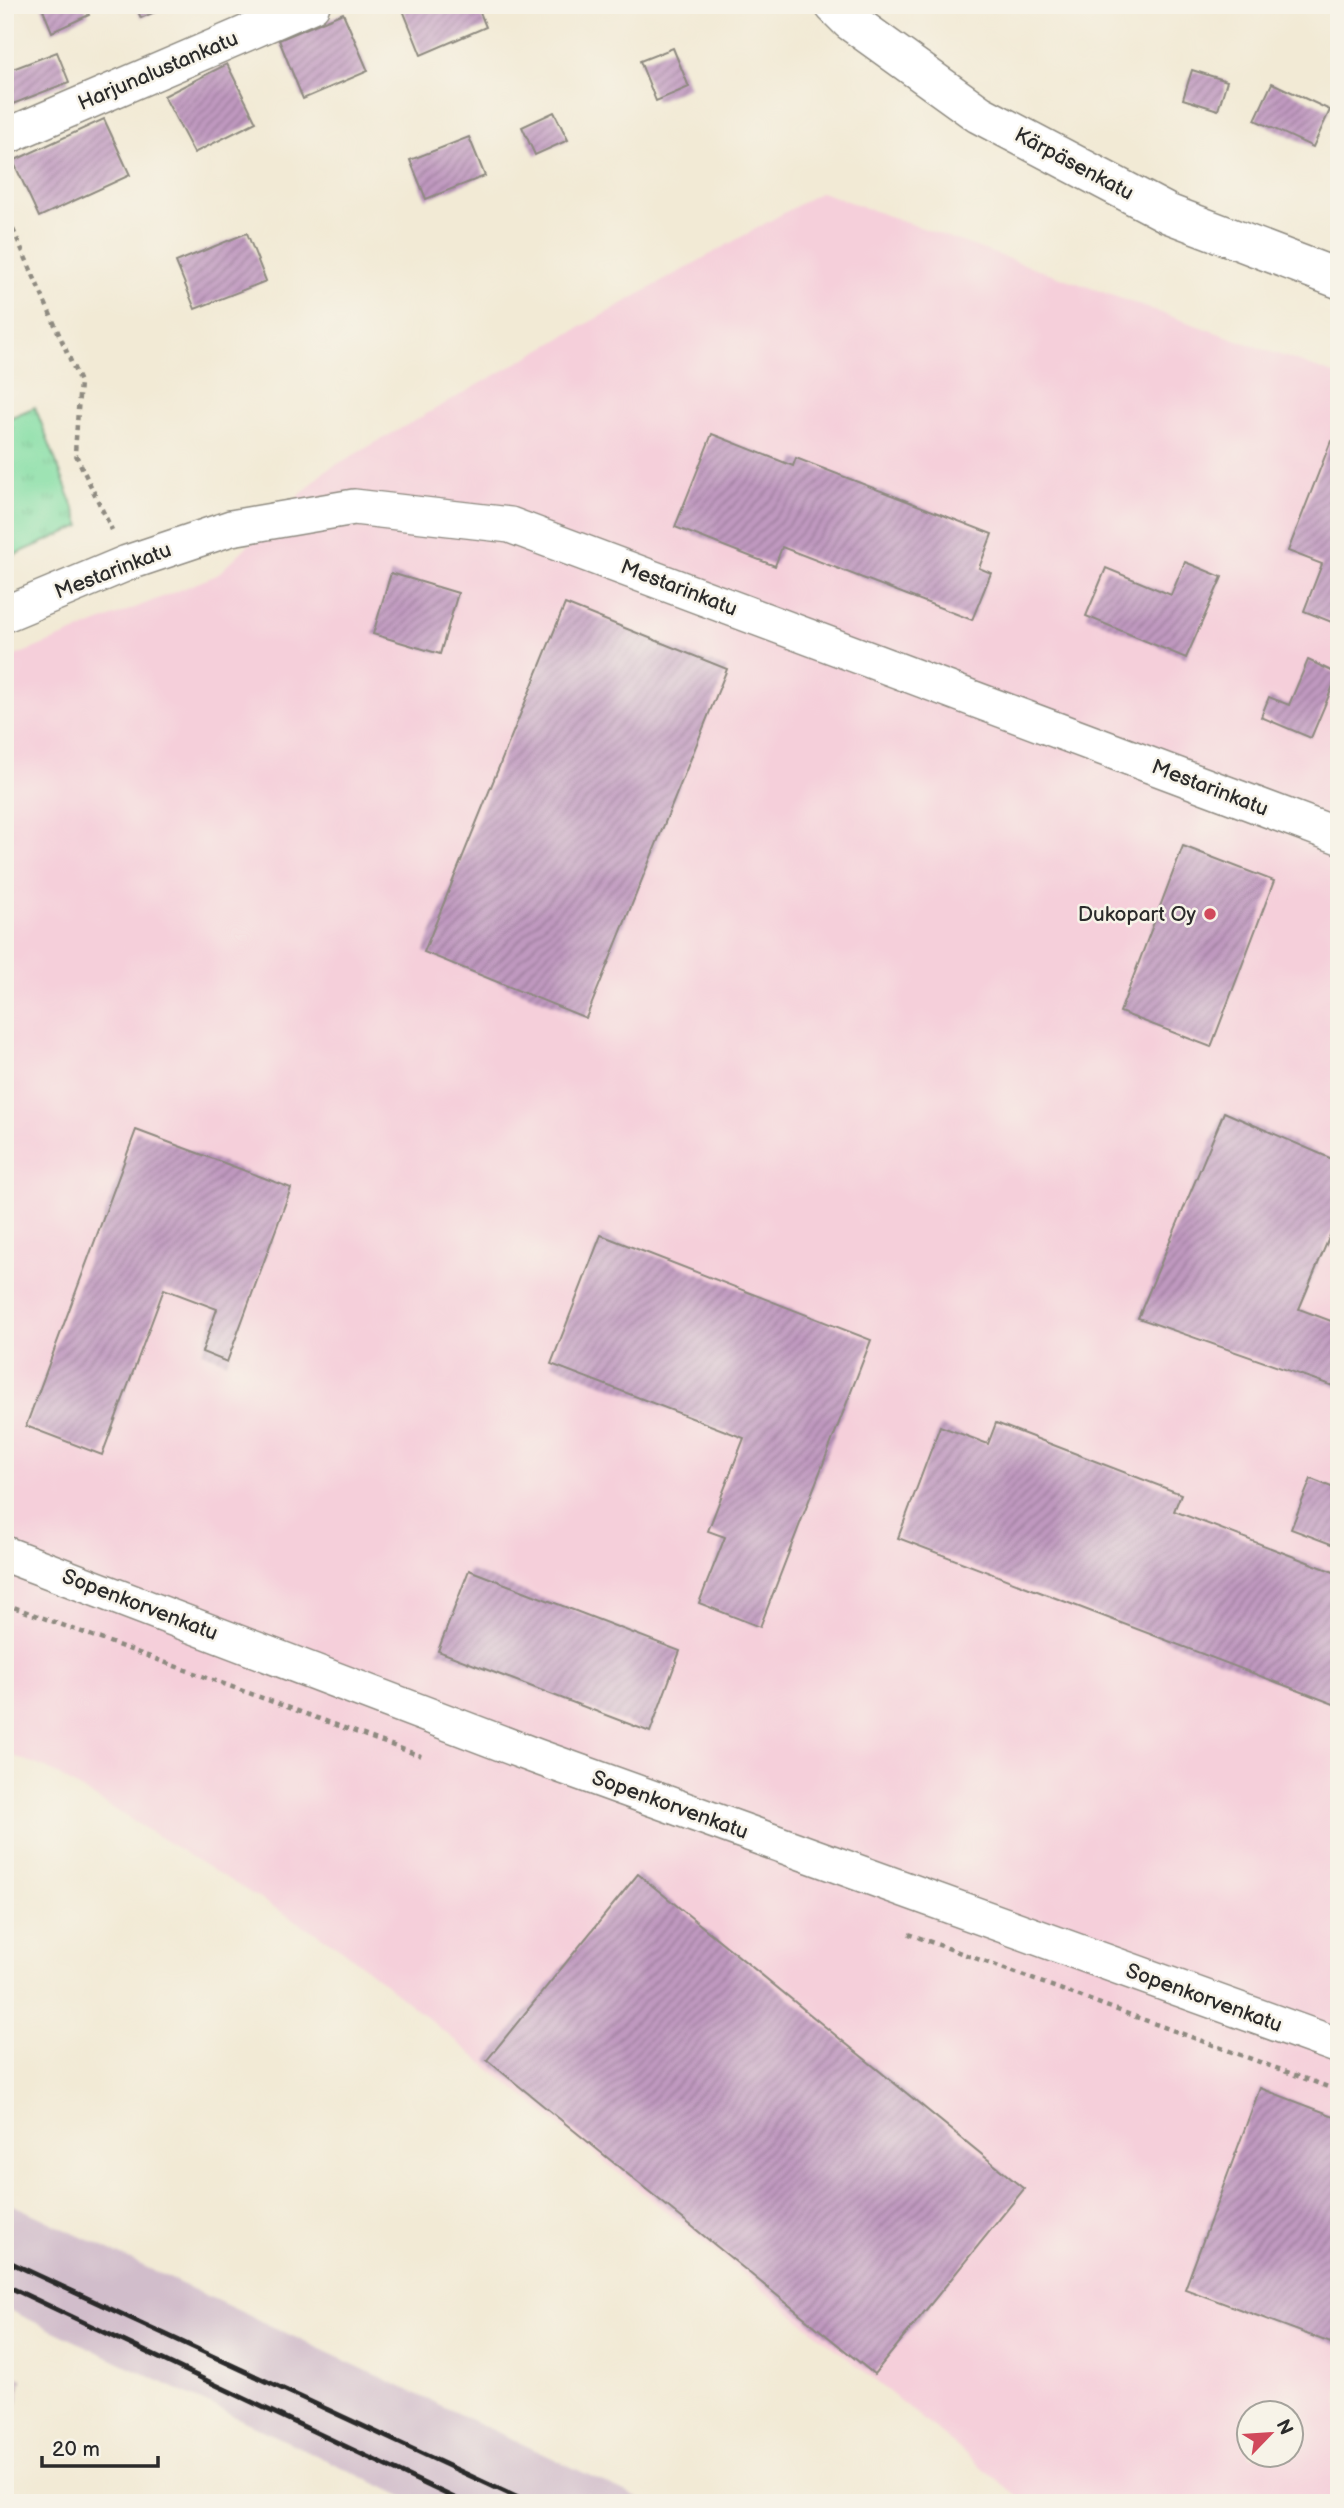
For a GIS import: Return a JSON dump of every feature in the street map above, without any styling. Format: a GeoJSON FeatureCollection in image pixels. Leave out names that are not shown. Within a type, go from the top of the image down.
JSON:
{"type":"FeatureCollection","features":[{"type":"Feature","properties":{"kind":"street","name":"Harjunalustankatu"},"geometry":{"type":"LineString","coordinates":[[5,137],[312,5]]}},
{"type":"Feature","properties":{"kind":"street","name":"Kärpäsenkatu"},"geometry":{"type":"LineString","coordinates":[[834,5],[850,21],[979,114],[1169,214],[1339,279]]}},
{"type":"Feature","properties":{"kind":"street","name":"Mestarinkatu"},"geometry":{"type":"LineString","coordinates":[[5,614],[127,563],[231,528],[354,507],[510,525],[1339,836]]}},
{"type":"Feature","properties":{"kind":"street","name":"Sopenkorvenkatu"},"geometry":{"type":"LineString","coordinates":[[5,1554],[535,1756],[1339,2046]]}},
{"type":"Feature","properties":{"kind":"path"},"geometry":{"type":"LineString","coordinates":[[5,211],[80,382],[75,453],[127,563]]}},
{"type":"Feature","properties":{"kind":"shaded area"},"geometry":{"type":"Polygon","coordinates":[[[821,192],[1339,376],[1339,2503],[1026,2503],[342,1949],[46,1768],[5,1753],[5,660],[217,575],[325,471],[821,192]]]}},
{"type":"Feature","properties":{"kind":"shaded area"},"geometry":{"type":"Polygon","coordinates":[[[5,2201],[648,2503],[417,2503],[5,2308],[5,2201]]]}},
{"type":"Feature","properties":{"kind":"shaded area"},"geometry":{"type":"Polygon","coordinates":[[[5,2371],[22,2379],[5,2471],[5,2371]]]}},
{"type":"Feature","properties":{"kind":"green space"},"geometry":{"type":"Polygon","coordinates":[[[35,407],[81,526],[5,559],[5,420],[35,407]]]}},
{"type":"Feature","properties":{"kind":"building"},"geometry":{"type":"Polygon","coordinates":[[[41,5],[84,5],[89,15],[52,32],[41,5]]]}},
{"type":"Feature","properties":{"kind":"building"},"geometry":{"type":"Polygon","coordinates":[[[135,5],[171,5],[141,18],[135,5]]]}},
{"type":"Feature","properties":{"kind":"building"},"geometry":{"type":"Polygon","coordinates":[[[401,5],[477,5],[486,27],[421,55],[401,5]]]}},
{"type":"Feature","properties":{"kind":"building"},"geometry":{"type":"Polygon","coordinates":[[[343,13],[368,71],[303,99],[279,40],[343,13]]]}},
{"type":"Feature","properties":{"kind":"building"},"geometry":{"type":"Polygon","coordinates":[[[673,48],[689,87],[656,101],[640,61],[673,48]]]}},
{"type":"Feature","properties":{"kind":"building"},"geometry":{"type":"Polygon","coordinates":[[[57,52],[69,82],[5,107],[5,72],[57,52]]]}},
{"type":"Feature","properties":{"kind":"building"},"geometry":{"type":"Polygon","coordinates":[[[227,64],[256,122],[194,153],[164,96],[227,64]]]}},
{"type":"Feature","properties":{"kind":"building"},"geometry":{"type":"Polygon","coordinates":[[[1192,70],[1227,81],[1218,110],[1183,99],[1192,70]]]}},
{"type":"Feature","properties":{"kind":"building"},"geometry":{"type":"Polygon","coordinates":[[[1272,83],[1330,110],[1313,147],[1255,120],[1272,83]]]}},
{"type":"Feature","properties":{"kind":"building"},"geometry":{"type":"Polygon","coordinates":[[[554,112],[568,140],[535,155],[522,127],[554,112]]]}},
{"type":"Feature","properties":{"kind":"building"},"geometry":{"type":"Polygon","coordinates":[[[104,119],[130,175],[39,217],[13,161],[104,119]]]}},
{"type":"Feature","properties":{"kind":"building"},"geometry":{"type":"Polygon","coordinates":[[[469,137],[485,176],[426,199],[410,160],[469,137]]]}},
{"type":"Feature","properties":{"kind":"building"},"geometry":{"type":"Polygon","coordinates":[[[247,233],[266,281],[195,309],[176,262],[247,233]]]}},
{"type":"Feature","properties":{"kind":"building"},"geometry":{"type":"Polygon","coordinates":[[[712,434],[793,466],[796,458],[992,534],[979,568],[991,573],[972,620],[782,547],[775,566],[675,527],[712,434]]]}},
{"type":"Feature","properties":{"kind":"building"},"geometry":{"type":"Polygon","coordinates":[[[1331,441],[1339,444],[1339,625],[1304,611],[1322,564],[1288,551],[1331,441]]]}},
{"type":"Feature","properties":{"kind":"building"},"geometry":{"type":"Polygon","coordinates":[[[1185,562],[1222,577],[1186,658],[1086,616],[1106,568],[1171,595],[1185,562]]]}},
{"type":"Feature","properties":{"kind":"building"},"geometry":{"type":"Polygon","coordinates":[[[391,573],[458,593],[440,654],[373,634],[391,573]]]}},
{"type":"Feature","properties":{"kind":"building"},"geometry":{"type":"Polygon","coordinates":[[[565,604],[727,669],[586,1018],[424,952],[565,604]]]}},
{"type":"Feature","properties":{"kind":"building"},"geometry":{"type":"Polygon","coordinates":[[[1308,660],[1338,674],[1311,738],[1261,717],[1269,697],[1289,705],[1308,660]]]}},
{"type":"Feature","properties":{"kind":"building"},"geometry":{"type":"Polygon","coordinates":[[[1183,846],[1274,881],[1211,1047],[1120,1012],[1183,846]]]}},
{"type":"Feature","properties":{"kind":"building"},"geometry":{"type":"Polygon","coordinates":[[[1224,1112],[1339,1162],[1339,1214],[1299,1309],[1339,1324],[1339,1388],[1138,1318],[1224,1112]]]}},
{"type":"Feature","properties":{"kind":"building"},"geometry":{"type":"Polygon","coordinates":[[[136,1130],[291,1188],[227,1362],[202,1352],[217,1309],[164,1289],[102,1455],[26,1426],[136,1130]]]}},
{"type":"Feature","properties":{"kind":"building"},"geometry":{"type":"Polygon","coordinates":[[[601,1235],[871,1340],[760,1627],[699,1603],[725,1537],[708,1531],[744,1438],[551,1364],[601,1235]]]}},
{"type":"Feature","properties":{"kind":"building"},"geometry":{"type":"Polygon","coordinates":[[[996,1423],[1181,1494],[1174,1511],[1339,1574],[1339,1706],[898,1538],[940,1426],[988,1444],[996,1423]]]}},
{"type":"Feature","properties":{"kind":"building"},"geometry":{"type":"Polygon","coordinates":[[[1311,1479],[1339,1490],[1339,1547],[1291,1529],[1311,1479]]]}},
{"type":"Feature","properties":{"kind":"building"},"geometry":{"type":"Polygon","coordinates":[[[469,1570],[680,1651],[650,1732],[438,1651],[469,1570]]]}},
{"type":"Feature","properties":{"kind":"building"},"geometry":{"type":"Polygon","coordinates":[[[638,1874],[1024,2189],[874,2374],[487,2060],[638,1874]]]}},
{"type":"Feature","properties":{"kind":"building"},"geometry":{"type":"Polygon","coordinates":[[[1260,2088],[1339,2118],[1339,2346],[1185,2289],[1260,2088]]]}},
{"type":"Feature","properties":{"kind":"railway"},"geometry":{"type":"LineString","coordinates":[[5,2260],[529,2503]]}},
{"type":"Feature","properties":{"kind":"railway"},"geometry":{"type":"LineString","coordinates":[[5,2285],[465,2503]]}},
{"type":"Feature","properties":{"kind":"place","name":"Dukopart Oy"},"geometry":{"type":"Point","coordinates":[1210,914]}}]}
